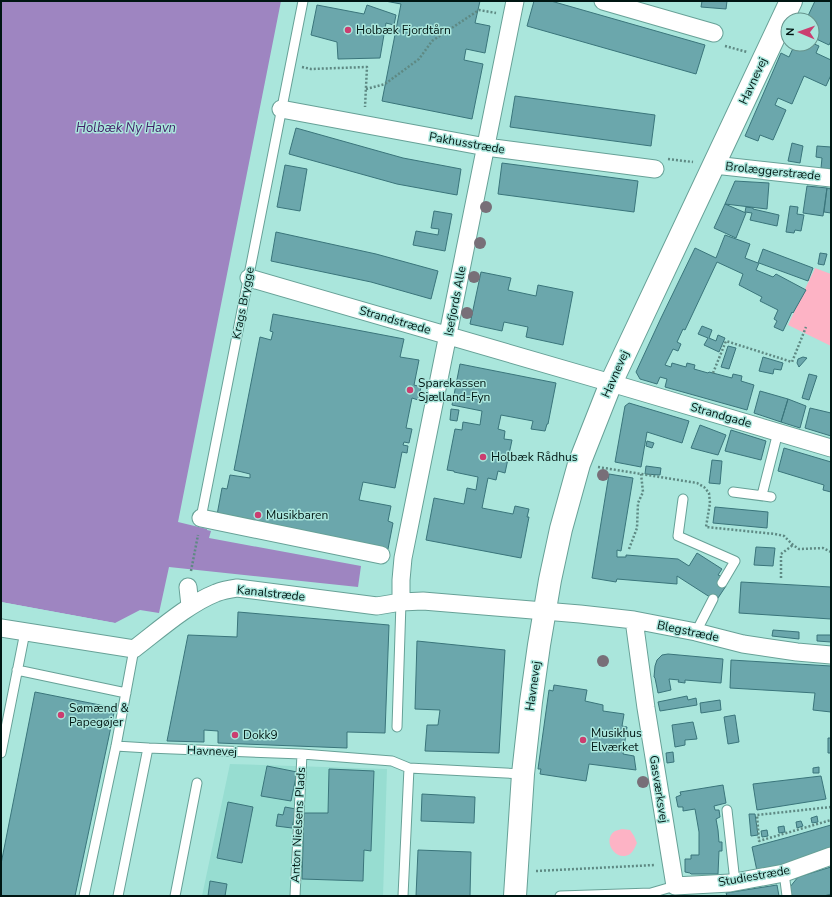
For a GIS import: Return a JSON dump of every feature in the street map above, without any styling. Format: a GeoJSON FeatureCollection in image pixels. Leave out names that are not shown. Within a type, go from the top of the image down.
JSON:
{"type":"FeatureCollection","features":[{"type":"Feature","properties":{"kind":"street","name":"Isefjords Alle"},"geometry":{"type":"LineString","coordinates":[[401,602],[403,558],[515,1]]}},
{"type":"Feature","properties":{"kind":"street"},"geometry":{"type":"LineString","coordinates":[[603,1],[714,33]]}},
{"type":"Feature","properties":{"kind":"street","name":"Havnevej"},"geometry":{"type":"LineString","coordinates":[[515,896],[523,774],[531,702],[545,610],[561,529],[579,464],[611,383],[791,1]]}},
{"type":"Feature","properties":{"kind":"street","name":"Pakhusstræde"},"geometry":{"type":"LineString","coordinates":[[281,109],[486,147],[655,169]]}},
{"type":"Feature","properties":{"kind":"street","name":"Brolæggerstræde"},"geometry":{"type":"LineString","coordinates":[[714,164],[831,178]]}},
{"type":"Feature","properties":{"kind":"street","name":"Strandstræde"},"geometry":{"type":"LineString","coordinates":[[249,278],[611,383]]}},
{"type":"Feature","properties":{"kind":"street","name":"Strandgade"},"geometry":{"type":"LineString","coordinates":[[611,383],[831,448]]}},
{"type":"Feature","properties":{"kind":"street"},"geometry":{"type":"LineString","coordinates":[[201,518],[381,555]]}},
{"type":"Feature","properties":{"kind":"street"},"geometry":{"type":"LineString","coordinates":[[188,587],[190,606]]}},
{"type":"Feature","properties":{"kind":"street","name":"Kanalstræde"},"geometry":{"type":"LineString","coordinates":[[134,649],[190,606],[215,593],[237,588],[377,606],[401,602],[423,601],[545,610]]}},
{"type":"Feature","properties":{"kind":"street","name":"Blegstræde"},"geometry":{"type":"LineString","coordinates":[[545,610],[634,620],[696,632],[743,644],[797,652],[831,655]]}},
{"type":"Feature","properties":{"kind":"street","name":"Gasværksvej"},"geometry":{"type":"LineString","coordinates":[[634,620],[646,708],[676,886]]}},
{"type":"Feature","properties":{"kind":"street"},"geometry":{"type":"LineString","coordinates":[[1,628],[134,649]]}},
{"type":"Feature","properties":{"kind":"street","name":"Studiestræde"},"geometry":{"type":"LineString","coordinates":[[676,886],[735,882],[784,874],[831,856]]}},
{"type":"Feature","properties":{"kind":"lane","name":"Krags Brygge"},"geometry":{"type":"LineString","coordinates":[[201,518],[303,1]]}},
{"type":"Feature","properties":{"kind":"lane"},"geometry":{"type":"LineString","coordinates":[[762,496],[778,432]]}},
{"type":"Feature","properties":{"kind":"lane"},"geometry":{"type":"LineString","coordinates":[[733,492],[771,497]]}},
{"type":"Feature","properties":{"kind":"lane"},"geometry":{"type":"LineString","coordinates":[[683,499],[678,536],[735,561],[722,583]]}},
{"type":"Feature","properties":{"kind":"lane"},"geometry":{"type":"LineString","coordinates":[[696,632],[712,599]]}},
{"type":"Feature","properties":{"kind":"lane"},"geometry":{"type":"LineString","coordinates":[[397,727],[401,602]]}},
{"type":"Feature","properties":{"kind":"lane"},"geometry":{"type":"LineString","coordinates":[[1,753],[25,632]]}},
{"type":"Feature","properties":{"kind":"lane"},"geometry":{"type":"LineString","coordinates":[[84,896],[116,746],[134,649]]}},
{"type":"Feature","properties":{"kind":"lane"},"geometry":{"type":"LineString","coordinates":[[17,670],[126,693]]}},
{"type":"Feature","properties":{"kind":"lane","name":"Havnevej"},"geometry":{"type":"LineString","coordinates":[[116,746],[302,754],[392,761],[409,768],[523,774]]}},
{"type":"Feature","properties":{"kind":"lane"},"geometry":{"type":"LineString","coordinates":[[118,896],[148,748]]}},
{"type":"Feature","properties":{"kind":"lane","name":"Anton Nielsens Plads"},"geometry":{"type":"LineString","coordinates":[[295,896],[302,754]]}},
{"type":"Feature","properties":{"kind":"lane"},"geometry":{"type":"LineString","coordinates":[[403,896],[409,768]]}},
{"type":"Feature","properties":{"kind":"lane"},"geometry":{"type":"LineString","coordinates":[[175,896],[197,783]]}},
{"type":"Feature","properties":{"kind":"lane"},"geometry":{"type":"LineString","coordinates":[[727,810],[735,882]]}},
{"type":"Feature","properties":{"kind":"lane"},"geometry":{"type":"LineString","coordinates":[[784,874],[787,896]]}},
{"type":"Feature","properties":{"kind":"lane"},"geometry":{"type":"LineString","coordinates":[[560,896],[651,893],[676,886]]}},
{"type":"Feature","properties":{"kind":"path"},"geometry":{"type":"LineString","coordinates":[[366,89],[385,84],[419,59],[432,41],[479,10],[494,12]]}},
{"type":"Feature","properties":{"kind":"path"},"geometry":{"type":"LineString","coordinates":[[714,33],[714,43],[764,58]]}},
{"type":"Feature","properties":{"kind":"path"},"geometry":{"type":"LineString","coordinates":[[290,64],[311,69],[367,67],[364,124]]}},
{"type":"Feature","properties":{"kind":"path"},"geometry":{"type":"LineString","coordinates":[[655,169],[660,158],[714,164]]}},
{"type":"Feature","properties":{"kind":"path"},"geometry":{"type":"LineString","coordinates":[[713,373],[726,341],[792,362],[806,327]]}},
{"type":"Feature","properties":{"kind":"path"},"geometry":{"type":"LineString","coordinates":[[579,464],[697,483],[704,487],[709,493],[710,503],[706,527],[775,534],[784,536],[799,549],[823,548],[831,552]]}},
{"type":"Feature","properties":{"kind":"path"},"geometry":{"type":"LineString","coordinates":[[629,549],[637,528],[638,503],[643,492],[640,474]]}},
{"type":"Feature","properties":{"kind":"path"},"geometry":{"type":"LineString","coordinates":[[188,587],[201,518]]}},
{"type":"Feature","properties":{"kind":"path"},"geometry":{"type":"LineString","coordinates":[[781,578],[782,554],[793,545]]}},
{"type":"Feature","properties":{"kind":"path"},"geometry":{"type":"LineString","coordinates":[[831,807],[757,815],[759,841],[831,820]]}},
{"type":"Feature","properties":{"kind":"path"},"geometry":{"type":"LineString","coordinates":[[516,872],[672,864]]}},
{"type":"Feature","properties":{"kind":"shaded area"},"geometry":{"type":"Polygon","coordinates":[[[815,268],[831,274],[831,346],[788,325],[815,268]]]}},
{"type":"Feature","properties":{"kind":"shaded area"},"geometry":{"type":"Polygon","coordinates":[[[230,764],[387,769],[383,896],[202,896],[230,764]]]}},
{"type":"Feature","properties":{"kind":"shaded area"},"geometry":{"type":"Polygon","coordinates":[[[622,829],[630,830],[637,843],[631,853],[625,856],[615,853],[609,840],[615,831],[622,829]]]}},
{"type":"Feature","properties":{"kind":"water","name":"Holbæk Ny Havn"},"geometry":{"type":"Polygon","coordinates":[[[1,1],[281,1],[178,522],[211,531],[209,538],[361,566],[358,587],[169,567],[159,613],[140,610],[115,623],[1,602],[1,1]]]}},
{"type":"Feature","properties":{"kind":"pier"},"geometry":{"type":"Polygon","coordinates":[[[1,602],[115,623],[112,625],[1,604],[1,602]]]}},
{"type":"Feature","properties":{"kind":"building"},"geometry":{"type":"Polygon","coordinates":[[[385,1],[480,1],[475,23],[490,26],[485,53],[466,49],[464,60],[483,64],[472,119],[382,101],[401,4],[385,1]]]}},
{"type":"Feature","properties":{"kind":"building"},"geometry":{"type":"Polygon","coordinates":[[[534,1],[551,1],[705,45],[696,74],[527,26],[534,1]]]}},
{"type":"Feature","properties":{"kind":"building"},"geometry":{"type":"Polygon","coordinates":[[[702,1],[727,1],[726,9],[701,7],[702,1]]]}},
{"type":"Feature","properties":{"kind":"building"},"geometry":{"type":"Polygon","coordinates":[[[815,1],[831,1],[831,41],[829,45],[820,41],[820,12],[810,12],[815,1]]]}},
{"type":"Feature","properties":{"kind":"building","name":"Holbæk Fjordtårn"},"geometry":{"type":"Polygon","coordinates":[[[317,5],[364,14],[367,5],[396,15],[394,25],[386,23],[380,58],[338,59],[337,42],[311,35],[317,5]]]}},
{"type":"Feature","properties":{"kind":"building"},"geometry":{"type":"Polygon","coordinates":[[[791,52],[816,52],[831,60],[831,75],[826,86],[804,76],[792,104],[778,98],[775,105],[786,110],[773,140],[760,135],[758,141],[745,136],[781,53],[789,57],[791,52]]]}},
{"type":"Feature","properties":{"kind":"building"},"geometry":{"type":"Polygon","coordinates":[[[515,96],[655,115],[651,146],[510,127],[515,96]]]}},
{"type":"Feature","properties":{"kind":"building"},"geometry":{"type":"Polygon","coordinates":[[[296,128],[403,158],[461,169],[457,195],[397,184],[289,154],[296,128]]]}},
{"type":"Feature","properties":{"kind":"building"},"geometry":{"type":"Polygon","coordinates":[[[792,143],[803,146],[800,163],[788,161],[792,143]]]}},
{"type":"Feature","properties":{"kind":"building"},"geometry":{"type":"Polygon","coordinates":[[[817,146],[831,147],[831,169],[821,168],[822,158],[816,157],[817,146]]]}},
{"type":"Feature","properties":{"kind":"building"},"geometry":{"type":"Polygon","coordinates":[[[502,163],[638,181],[634,212],[498,194],[502,163]]]}},
{"type":"Feature","properties":{"kind":"building"},"geometry":{"type":"Polygon","coordinates":[[[285,165],[307,169],[300,211],[277,207],[285,165]]]}},
{"type":"Feature","properties":{"kind":"building"},"geometry":{"type":"Polygon","coordinates":[[[735,181],[769,183],[767,209],[725,204],[735,181]]]}},
{"type":"Feature","properties":{"kind":"building"},"geometry":{"type":"Polygon","coordinates":[[[807,186],[827,188],[823,216],[803,213],[807,186]]]}},
{"type":"Feature","properties":{"kind":"building"},"geometry":{"type":"Polygon","coordinates":[[[827,188],[831,189],[831,213],[824,212],[827,188]]]}},
{"type":"Feature","properties":{"kind":"building"},"geometry":{"type":"Polygon","coordinates":[[[725,204],[746,213],[736,238],[714,228],[725,204]]]}},
{"type":"Feature","properties":{"kind":"building"},"geometry":{"type":"Polygon","coordinates":[[[790,206],[798,207],[797,214],[804,215],[801,231],[795,230],[794,233],[786,232],[790,206]]]}},
{"type":"Feature","properties":{"kind":"building"},"geometry":{"type":"Polygon","coordinates":[[[746,207],[779,215],[777,226],[750,220],[752,213],[745,212],[746,207]]]}},
{"type":"Feature","properties":{"kind":"building"},"geometry":{"type":"Polygon","coordinates":[[[434,211],[452,214],[445,251],[413,245],[416,231],[438,235],[439,229],[431,228],[434,211]]]}},
{"type":"Feature","properties":{"kind":"building"},"geometry":{"type":"Polygon","coordinates":[[[276,232],[376,254],[438,271],[431,299],[371,282],[271,261],[276,232]]]}},
{"type":"Feature","properties":{"kind":"building"},"geometry":{"type":"Polygon","coordinates":[[[725,235],[750,244],[745,258],[758,263],[763,249],[813,268],[808,281],[759,263],[756,270],[773,277],[776,274],[806,290],[793,313],[792,312],[783,331],[774,327],[777,321],[774,319],[778,310],[760,301],[762,297],[739,285],[743,274],[717,262],[685,330],[683,329],[677,342],[681,344],[678,351],[673,349],[665,365],[671,367],[672,363],[686,367],[687,363],[695,365],[694,369],[708,373],[732,378],[733,374],[742,376],[741,381],[754,385],[747,410],[665,387],[667,379],[660,377],[657,384],[640,379],[636,372],[695,248],[716,258],[725,235]]]}},
{"type":"Feature","properties":{"kind":"building"},"geometry":{"type":"Polygon","coordinates":[[[820,253],[827,254],[824,265],[818,264],[820,253]]]}},
{"type":"Feature","properties":{"kind":"building"},"geometry":{"type":"Polygon","coordinates":[[[481,272],[511,278],[508,290],[536,296],[538,285],[573,292],[563,345],[526,337],[528,327],[504,322],[502,331],[470,324],[481,272]]]}},
{"type":"Feature","properties":{"kind":"building"},"geometry":{"type":"Polygon","coordinates":[[[273,314],[404,339],[400,357],[419,360],[414,385],[421,387],[418,400],[412,398],[406,428],[412,429],[409,443],[404,442],[403,445],[408,446],[407,453],[402,452],[395,488],[363,482],[359,500],[391,506],[388,521],[393,523],[388,549],[217,515],[222,488],[227,489],[230,475],[250,478],[250,474],[234,470],[260,337],[271,340],[273,332],[270,331],[273,314]]]}},
{"type":"Feature","properties":{"kind":"building"},"geometry":{"type":"Polygon","coordinates":[[[702,326],[712,330],[709,338],[716,341],[718,335],[725,338],[719,352],[704,345],[708,338],[698,334],[702,326]]]}},
{"type":"Feature","properties":{"kind":"building"},"geometry":{"type":"Polygon","coordinates":[[[728,346],[736,348],[729,369],[721,367],[728,346]]]}},
{"type":"Feature","properties":{"kind":"building"},"geometry":{"type":"Polygon","coordinates":[[[763,357],[783,363],[781,370],[774,369],[773,374],[759,371],[763,357]]]}},
{"type":"Feature","properties":{"kind":"building"},"geometry":{"type":"Polygon","coordinates":[[[803,357],[807,358],[799,367],[797,363],[798,359],[803,357]]]}},
{"type":"Feature","properties":{"kind":"building"},"geometry":{"type":"Polygon","coordinates":[[[460,364],[556,383],[548,424],[545,431],[531,429],[533,421],[501,415],[498,429],[505,431],[504,439],[512,440],[505,473],[498,471],[496,480],[488,478],[482,508],[513,514],[515,506],[529,509],[527,517],[529,517],[521,558],[426,540],[434,498],[464,504],[467,488],[476,490],[478,477],[447,470],[455,429],[462,430],[463,422],[480,425],[482,411],[452,405],[460,364]]]}},
{"type":"Feature","properties":{"kind":"building"},"geometry":{"type":"Polygon","coordinates":[[[809,374],[817,376],[809,400],[802,398],[809,374]]]}},
{"type":"Feature","properties":{"kind":"building"},"geometry":{"type":"Polygon","coordinates":[[[760,391],[788,399],[781,422],[754,413],[760,391]]]}},
{"type":"Feature","properties":{"kind":"building"},"geometry":{"type":"Polygon","coordinates":[[[788,399],[806,406],[800,428],[781,422],[788,399]]]}},
{"type":"Feature","properties":{"kind":"building"},"geometry":{"type":"Polygon","coordinates":[[[629,403],[689,421],[682,443],[647,432],[641,467],[615,462],[625,406],[629,403]]]}},
{"type":"Feature","properties":{"kind":"building"},"geometry":{"type":"Polygon","coordinates":[[[810,408],[831,413],[831,436],[805,428],[810,408]]]}},
{"type":"Feature","properties":{"kind":"building"},"geometry":{"type":"Polygon","coordinates":[[[451,409],[459,410],[457,421],[450,420],[451,409]]]}},
{"type":"Feature","properties":{"kind":"building"},"geometry":{"type":"Polygon","coordinates":[[[700,425],[726,435],[718,455],[691,448],[700,425]]]}},
{"type":"Feature","properties":{"kind":"building"},"geometry":{"type":"Polygon","coordinates":[[[731,430],[766,441],[761,460],[725,451],[731,430]]]}},
{"type":"Feature","properties":{"kind":"building"},"geometry":{"type":"Polygon","coordinates":[[[647,441],[654,443],[652,448],[646,446],[647,441]]]}},
{"type":"Feature","properties":{"kind":"building"},"geometry":{"type":"Polygon","coordinates":[[[784,448],[831,462],[831,492],[823,490],[824,485],[778,471],[784,448]]]}},
{"type":"Feature","properties":{"kind":"building"},"geometry":{"type":"Polygon","coordinates":[[[712,460],[722,461],[720,484],[709,483],[712,460]]]}},
{"type":"Feature","properties":{"kind":"building"},"geometry":{"type":"Polygon","coordinates":[[[646,466],[661,468],[660,475],[645,474],[646,466]]]}},
{"type":"Feature","properties":{"kind":"building"},"geometry":{"type":"Polygon","coordinates":[[[609,474],[633,478],[621,551],[617,550],[617,557],[626,557],[626,555],[678,559],[689,566],[697,553],[722,569],[718,575],[723,577],[720,582],[726,586],[716,601],[677,576],[677,584],[617,579],[616,582],[592,578],[609,474]]]}},
{"type":"Feature","properties":{"kind":"building"},"geometry":{"type":"Polygon","coordinates":[[[715,507],[768,512],[767,528],[713,523],[715,507]]]}},
{"type":"Feature","properties":{"kind":"building"},"geometry":{"type":"Polygon","coordinates":[[[756,547],[775,548],[773,566],[754,565],[756,547]]]}},
{"type":"Feature","properties":{"kind":"building"},"geometry":{"type":"Polygon","coordinates":[[[741,582],[831,587],[831,619],[739,613],[741,582]]]}},
{"type":"Feature","properties":{"kind":"building"},"geometry":{"type":"Polygon","coordinates":[[[238,612],[389,625],[385,733],[347,732],[347,748],[218,743],[218,731],[204,730],[204,742],[167,741],[188,635],[237,637],[238,612]]]}},
{"type":"Feature","properties":{"kind":"building"},"geometry":{"type":"Polygon","coordinates":[[[773,630],[799,632],[799,639],[772,636],[773,630]]]}},
{"type":"Feature","properties":{"kind":"building"},"geometry":{"type":"Polygon","coordinates":[[[817,635],[831,635],[831,642],[817,641],[817,635]]]}},
{"type":"Feature","properties":{"kind":"building"},"geometry":{"type":"Polygon","coordinates":[[[417,641],[505,650],[499,753],[425,751],[427,725],[438,725],[440,710],[415,709],[417,641]]]}},
{"type":"Feature","properties":{"kind":"building"},"geometry":{"type":"Polygon","coordinates":[[[668,654],[723,659],[721,683],[685,680],[685,683],[678,682],[679,680],[669,679],[671,690],[658,693],[654,677],[655,666],[657,660],[662,655],[668,654]]]}},
{"type":"Feature","properties":{"kind":"building"},"geometry":{"type":"Polygon","coordinates":[[[731,660],[831,666],[831,712],[813,710],[815,693],[730,688],[731,660]]]}},
{"type":"Feature","properties":{"kind":"building","name":"Musikhus Elværket"},"geometry":{"type":"Polygon","coordinates":[[[554,685],[587,690],[585,701],[603,705],[603,711],[624,714],[622,726],[627,727],[623,754],[634,756],[636,770],[589,764],[586,781],[540,774],[541,769],[538,769],[549,690],[553,691],[554,685]]]}},
{"type":"Feature","properties":{"kind":"building"},"geometry":{"type":"Polygon","coordinates":[[[35,692],[115,708],[75,896],[1,896],[1,864],[35,692]]]}},
{"type":"Feature","properties":{"kind":"building"},"geometry":{"type":"Polygon","coordinates":[[[687,696],[688,700],[696,698],[697,705],[660,711],[658,702],[687,696]]]}},
{"type":"Feature","properties":{"kind":"building"},"geometry":{"type":"Polygon","coordinates":[[[720,700],[721,710],[701,713],[700,703],[720,700]]]}},
{"type":"Feature","properties":{"kind":"building"},"geometry":{"type":"Polygon","coordinates":[[[735,715],[739,742],[728,744],[724,717],[735,715]]]}},
{"type":"Feature","properties":{"kind":"building"},"geometry":{"type":"Polygon","coordinates":[[[693,722],[697,739],[685,740],[685,745],[675,747],[672,725],[693,722]]]}},
{"type":"Feature","properties":{"kind":"building"},"geometry":{"type":"Polygon","coordinates":[[[828,738],[831,738],[831,753],[828,753],[828,738]]]}},
{"type":"Feature","properties":{"kind":"building"},"geometry":{"type":"Polygon","coordinates":[[[673,752],[674,762],[667,763],[666,753],[673,752]]]}},
{"type":"Feature","properties":{"kind":"building"},"geometry":{"type":"Polygon","coordinates":[[[267,766],[297,772],[291,801],[261,796],[267,766]]]}},
{"type":"Feature","properties":{"kind":"building"},"geometry":{"type":"Polygon","coordinates":[[[819,767],[819,773],[813,773],[813,768],[819,767]]]}},
{"type":"Feature","properties":{"kind":"building"},"geometry":{"type":"Polygon","coordinates":[[[329,769],[374,771],[371,851],[364,850],[363,881],[302,879],[304,813],[328,813],[329,769]]]}},
{"type":"Feature","properties":{"kind":"building"},"geometry":{"type":"Polygon","coordinates":[[[821,776],[826,799],[757,810],[753,784],[821,776]]]}},
{"type":"Feature","properties":{"kind":"building"},"geometry":{"type":"Polygon","coordinates":[[[723,785],[726,803],[714,806],[715,810],[719,810],[720,817],[716,819],[719,842],[722,842],[722,851],[719,851],[718,874],[691,874],[685,872],[685,859],[691,859],[691,855],[699,855],[699,832],[695,809],[683,811],[683,807],[678,807],[676,797],[681,795],[680,792],[723,785]]]}},
{"type":"Feature","properties":{"kind":"building"},"geometry":{"type":"Polygon","coordinates":[[[422,794],[475,797],[474,823],[421,821],[422,794]]]}},
{"type":"Feature","properties":{"kind":"building"},"geometry":{"type":"Polygon","coordinates":[[[228,802],[253,807],[242,863],[217,858],[228,802]]]}},
{"type":"Feature","properties":{"kind":"building"},"geometry":{"type":"Polygon","coordinates":[[[285,807],[296,809],[292,828],[276,826],[278,814],[283,815],[285,807]]]}},
{"type":"Feature","properties":{"kind":"building"},"geometry":{"type":"Polygon","coordinates":[[[749,814],[755,814],[758,835],[751,836],[749,814]]]}},
{"type":"Feature","properties":{"kind":"building"},"geometry":{"type":"Polygon","coordinates":[[[817,816],[818,822],[812,823],[811,818],[817,816]]]}},
{"type":"Feature","properties":{"kind":"building"},"geometry":{"type":"Polygon","coordinates":[[[801,821],[803,826],[797,828],[796,822],[801,821]]]}},
{"type":"Feature","properties":{"kind":"building"},"geometry":{"type":"Polygon","coordinates":[[[831,825],[831,849],[796,862],[757,871],[752,847],[831,825]]]}},
{"type":"Feature","properties":{"kind":"building"},"geometry":{"type":"Polygon","coordinates":[[[784,826],[785,832],[779,833],[778,827],[784,826]]]}},
{"type":"Feature","properties":{"kind":"building"},"geometry":{"type":"Polygon","coordinates":[[[767,830],[768,836],[762,837],[761,831],[767,830]]]}},
{"type":"Feature","properties":{"kind":"building"},"geometry":{"type":"Polygon","coordinates":[[[418,850],[471,852],[470,896],[416,896],[418,850]]]}},
{"type":"Feature","properties":{"kind":"building"},"geometry":{"type":"Polygon","coordinates":[[[831,867],[831,894],[824,896],[792,896],[790,887],[798,877],[831,867]]]}},
{"type":"Feature","properties":{"kind":"building"},"geometry":{"type":"Polygon","coordinates":[[[210,881],[227,884],[225,896],[208,896],[210,881]]]}},
{"type":"Feature","properties":{"kind":"building"},"geometry":{"type":"Polygon","coordinates":[[[777,885],[779,896],[727,896],[726,893],[777,885]]]}},
{"type":"Feature","properties":{"kind":"place","name":"Holbæk Fjordtårn"},"geometry":{"type":"Point","coordinates":[348,30]}},
{"type":"Feature","properties":{"kind":"place","name":"Sparekassen Sjælland-Fyn"},"geometry":{"type":"Point","coordinates":[410,390]}},
{"type":"Feature","properties":{"kind":"place","name":"Holbæk Rådhus"},"geometry":{"type":"Point","coordinates":[483,457]}},
{"type":"Feature","properties":{"kind":"place","name":"Musikbaren"},"geometry":{"type":"Point","coordinates":[258,515]}},
{"type":"Feature","properties":{"kind":"place","name":"Sømænd & Papegøjer"},"geometry":{"type":"Point","coordinates":[61,715]}},
{"type":"Feature","properties":{"kind":"place","name":"Dokk9"},"geometry":{"type":"Point","coordinates":[235,735]}},
{"type":"Feature","properties":{"kind":"place","name":"Musikhus Elværket"},"geometry":{"type":"Point","coordinates":[583,740]}}]}
